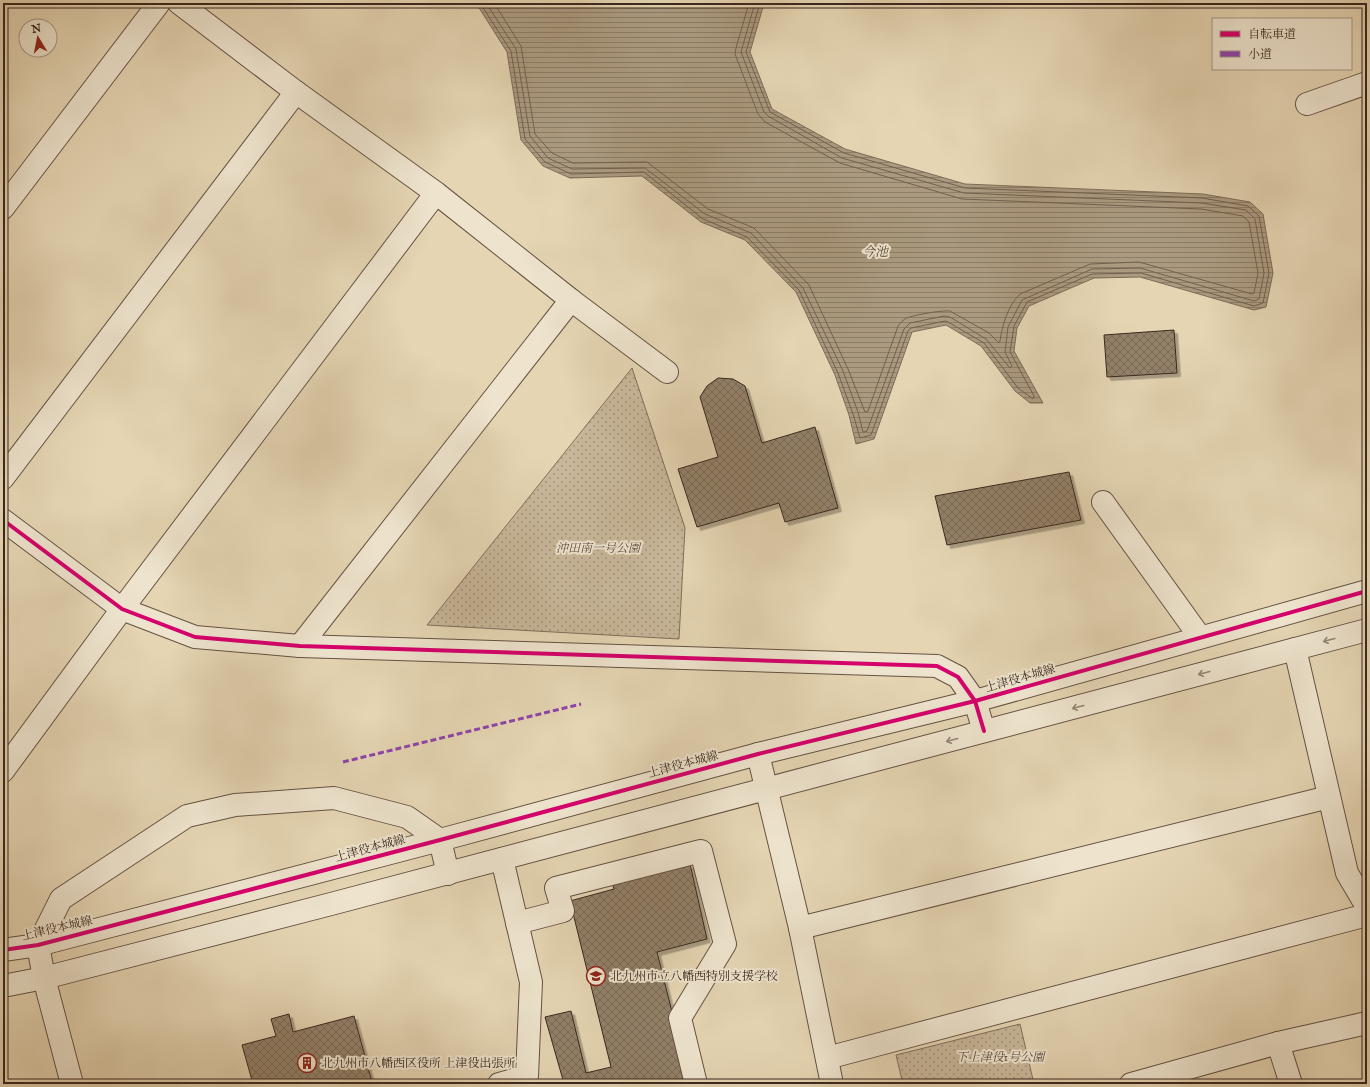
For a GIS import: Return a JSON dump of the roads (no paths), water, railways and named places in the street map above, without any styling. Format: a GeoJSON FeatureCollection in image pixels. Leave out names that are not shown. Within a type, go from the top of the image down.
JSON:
{"type":"FeatureCollection","features":[{"type":"Feature","properties":{"kind":"street"},"geometry":{"type":"LineString","coordinates":[[3,208],[159,3]]}},
{"type":"Feature","properties":{"kind":"street"},"geometry":{"type":"LineString","coordinates":[[179,3],[296,92],[436,193],[571,300],[667,372]]}},
{"type":"Feature","properties":{"kind":"street"},"geometry":{"type":"LineString","coordinates":[[1307,104],[1367,83]]}},
{"type":"Feature","properties":{"kind":"street"},"geometry":{"type":"LineString","coordinates":[[3,478],[296,92]]}},
{"type":"Feature","properties":{"kind":"street"},"geometry":{"type":"LineString","coordinates":[[3,772],[122,609],[436,193]]}},
{"type":"Feature","properties":{"kind":"street"},"geometry":{"type":"LineString","coordinates":[[300,646],[571,300]]}},
{"type":"Feature","properties":{"kind":"street"},"geometry":{"type":"LineString","coordinates":[[1103,502],[1200,637]]}},
{"type":"Feature","properties":{"kind":"street"},"geometry":{"type":"LineString","coordinates":[[3,520],[122,609],[195,637],[300,646],[937,666],[958,677],[975,701],[984,731]]}},
{"type":"Feature","properties":{"kind":"street","name":"上津役本城線"},"geometry":{"type":"LineString","coordinates":[[3,950],[38,945],[440,840],[758,754],[975,701],[1367,591]]}},
{"type":"Feature","properties":{"kind":"street"},"geometry":{"type":"LineString","coordinates":[[3,986],[44,978],[448,874],[1367,630]]}},
{"type":"Feature","properties":{"kind":"street"},"geometry":{"type":"LineString","coordinates":[[1295,649],[1347,873],[1367,907]]}},
{"type":"Feature","properties":{"kind":"street"},"geometry":{"type":"LineString","coordinates":[[758,754],[800,928],[832,1084]]}},
{"type":"Feature","properties":{"kind":"street"},"geometry":{"type":"LineString","coordinates":[[800,928],[1329,797]]}},
{"type":"Feature","properties":{"kind":"street"},"geometry":{"type":"LineString","coordinates":[[72,1084],[44,978],[38,945],[61,899],[187,816],[235,805],[334,798],[406,817],[440,840],[448,874]]}},
{"type":"Feature","properties":{"kind":"street"},"geometry":{"type":"LineString","coordinates":[[517,923],[563,911],[556,888],[701,851],[725,944],[680,1018],[696,1084]]}},
{"type":"Feature","properties":{"kind":"street"},"geometry":{"type":"LineString","coordinates":[[499,1084],[527,1076],[531,982],[502,859]]}},
{"type":"Feature","properties":{"kind":"street"},"geometry":{"type":"LineString","coordinates":[[827,1058],[1367,915]]}},
{"type":"Feature","properties":{"kind":"street"},"geometry":{"type":"LineString","coordinates":[[1131,1084],[1278,1043],[1367,1023]]}},
{"type":"Feature","properties":{"kind":"street"},"geometry":{"type":"LineString","coordinates":[[1278,1043],[1291,1084]]}},
{"type":"Feature","properties":{"kind":"water","name":"今池"},"geometry":{"type":"Polygon","coordinates":[[[476,3],[771,3],[763,7],[750,52],[772,109],[845,149],[965,184],[1203,194],[1250,202],[1263,214],[1273,273],[1266,307],[1254,310],[1140,277],[1094,278],[1029,306],[1017,328],[1014,351],[1043,403],[1030,403],[1015,391],[981,346],[946,325],[912,332],[874,439],[856,444],[849,415],[835,375],[796,292],[745,240],[701,222],[642,176],[570,178],[543,166],[521,140],[507,52],[476,3]]]}},
{"type":"Feature","properties":{"kind":"place","name":"北九州市立八幡西特別支援学校"},"geometry":{"type":"Point","coordinates":[596,976]}},
{"type":"Feature","properties":{"kind":"place","name":"北九州市八幡西区役所 上津役出張所"},"geometry":{"type":"Point","coordinates":[307,1063]}},
{"type":"Feature","properties":{"kind":"park label","name":"沖田南一号公園"},"geometry":{"type":"Point","coordinates":[598,548]}},
{"type":"Feature","properties":{"kind":"park label","name":"下上津役1号公園"},"geometry":{"type":"Point","coordinates":[1000,1057]}}]}
